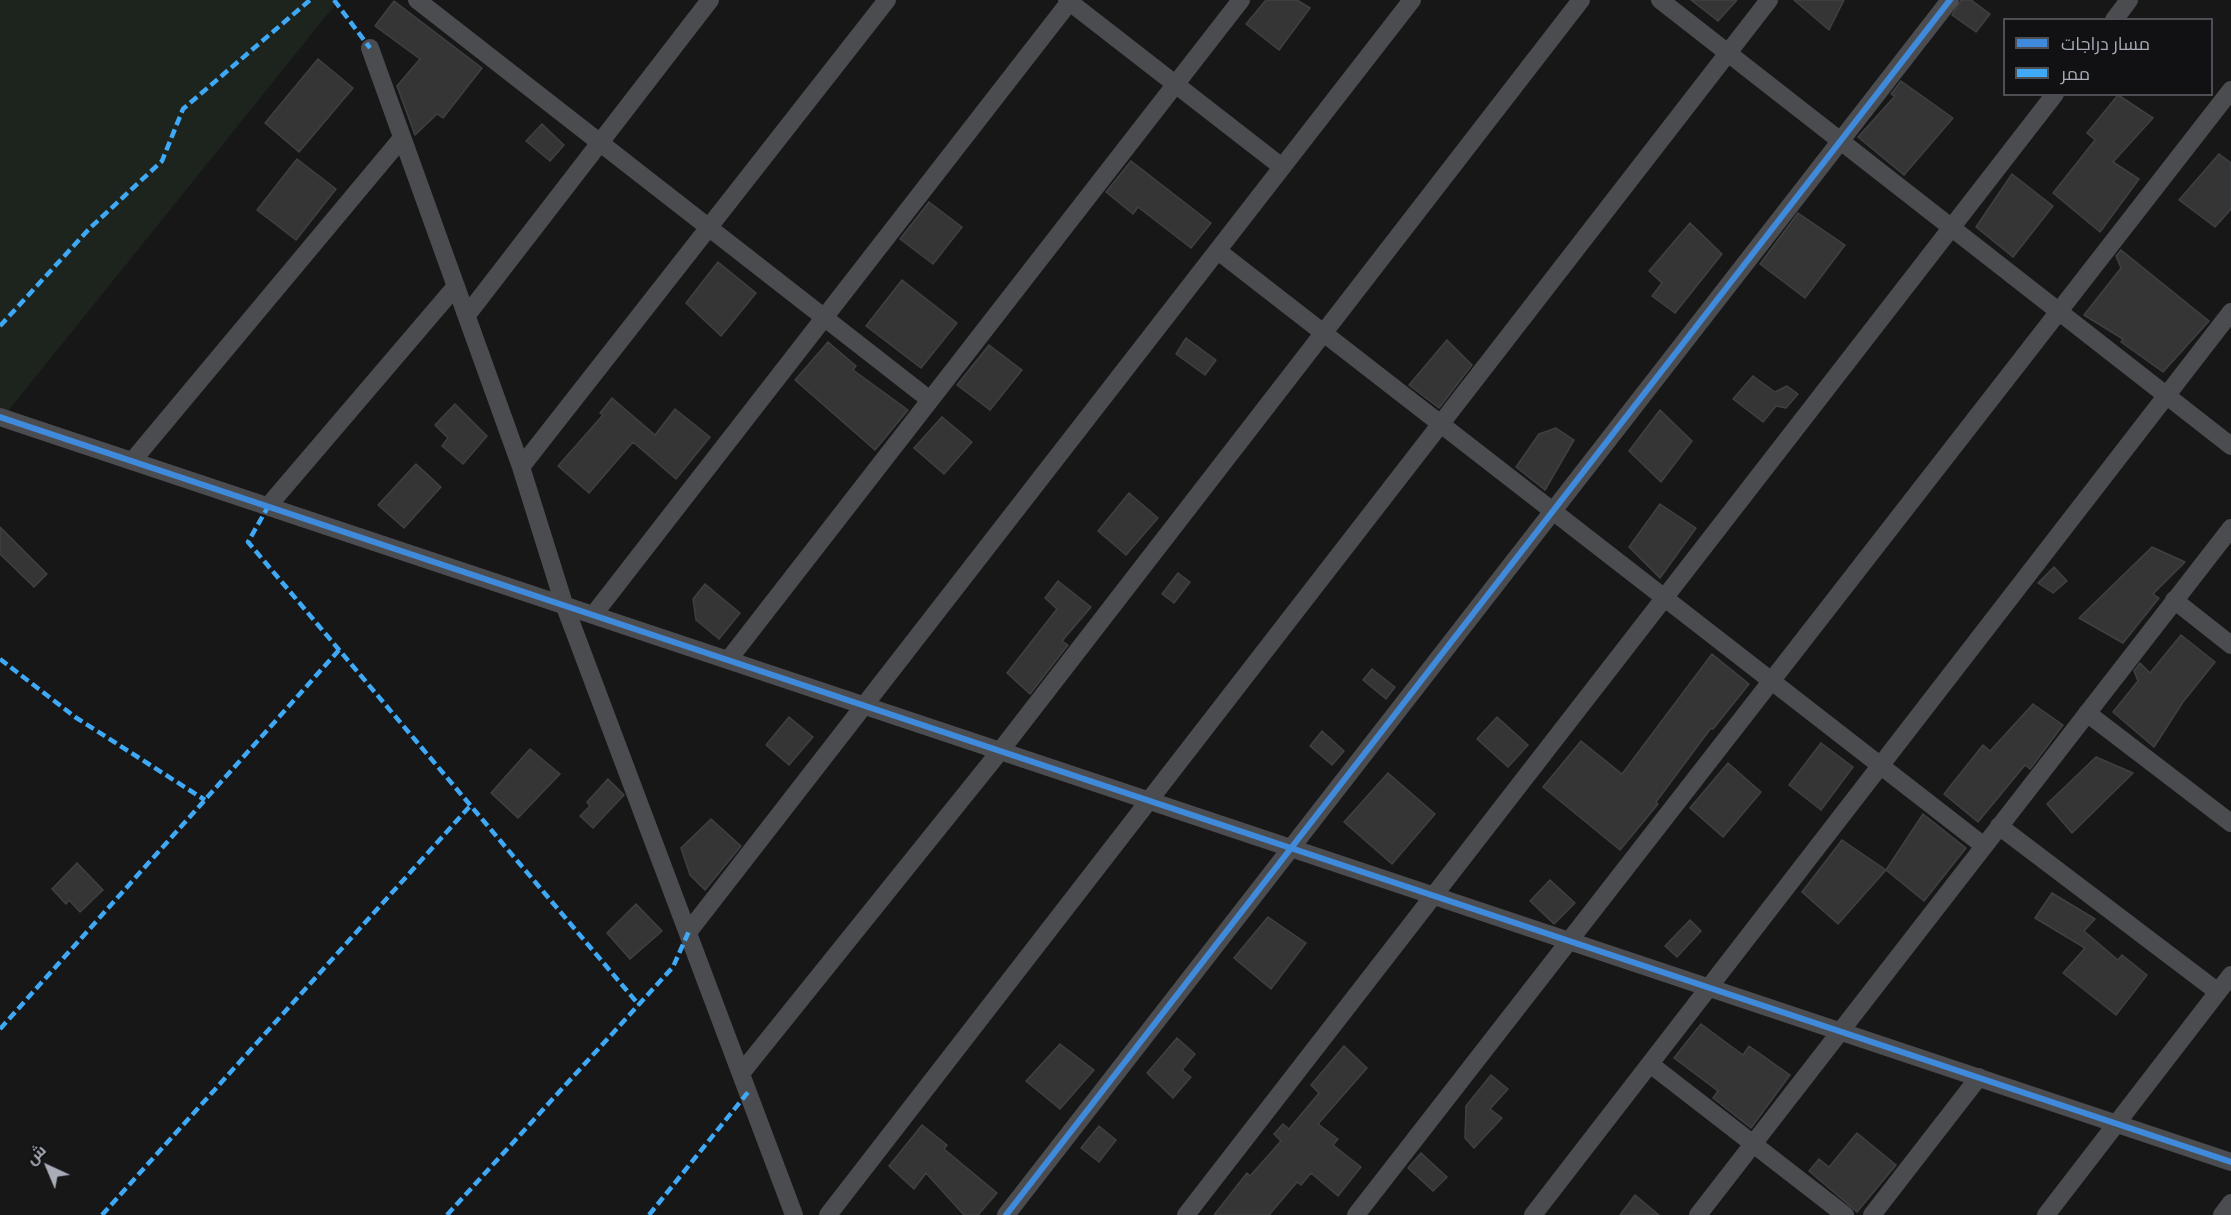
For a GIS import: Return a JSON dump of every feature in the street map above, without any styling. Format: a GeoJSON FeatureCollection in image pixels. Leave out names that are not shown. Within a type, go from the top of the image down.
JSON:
{"type":"FeatureCollection","features":[{"type":"Feature","properties":{"kind":"street"},"geometry":{"type":"LineString","coordinates":[[417,0],[930,400]]}},
{"type":"Feature","properties":{"kind":"street"},"geometry":{"type":"LineString","coordinates":[[467,315],[710,0]]}},
{"type":"Feature","properties":{"kind":"street"},"geometry":{"type":"LineString","coordinates":[[521,467],[887,0]]}},
{"type":"Feature","properties":{"kind":"street"},"geometry":{"type":"LineString","coordinates":[[729,659],[1241,0]]}},
{"type":"Feature","properties":{"kind":"street"},"geometry":{"type":"LineString","coordinates":[[689,931],[1412,0]]}},
{"type":"Feature","properties":{"kind":"street"},"geometry":{"type":"LineString","coordinates":[[742,1072],[1001,750],[1581,0]]}},
{"type":"Feature","properties":{"kind":"street"},"geometry":{"type":"LineString","coordinates":[[1660,0],[2231,446]]}},
{"type":"Feature","properties":{"kind":"street"},"geometry":{"type":"LineString","coordinates":[[828,1215],[1769,0]]}},
{"type":"Feature","properties":{"kind":"street"},"geometry":{"type":"LineString","coordinates":[[1006,1215],[1950,0]]}},
{"type":"Feature","properties":{"kind":"street"},"geometry":{"type":"LineString","coordinates":[[2116,18],[2129,0]]}},
{"type":"Feature","properties":{"kind":"street"},"geometry":{"type":"LineString","coordinates":[[594,614],[1069,1],[1282,167]]}},
{"type":"Feature","properties":{"kind":"street"},"geometry":{"type":"LineString","coordinates":[[370,48],[521,467],[564,604],[794,1215]]}},
{"type":"Feature","properties":{"kind":"street"},"geometry":{"type":"LineString","coordinates":[[1356,1215],[2231,90]]}},
{"type":"Feature","properties":{"kind":"street"},"geometry":{"type":"LineString","coordinates":[[1186,1215],[2053,96]]}},
{"type":"Feature","properties":{"kind":"street"},"geometry":{"type":"LineString","coordinates":[[134,459],[402,138]]}},
{"type":"Feature","properties":{"kind":"street"},"geometry":{"type":"LineString","coordinates":[[1218,250],[1984,846]]}},
{"type":"Feature","properties":{"kind":"street"},"geometry":{"type":"LineString","coordinates":[[269,505],[456,286]]}},
{"type":"Feature","properties":{"kind":"street"},"geometry":{"type":"LineString","coordinates":[[1533,1215],[2231,312]]}},
{"type":"Feature","properties":{"kind":"street"},"geometry":{"type":"LineString","coordinates":[[0,417],[134,459],[2231,1162]]}},
{"type":"Feature","properties":{"kind":"street"},"geometry":{"type":"LineString","coordinates":[[1698,1215],[2231,528]]}},
{"type":"Feature","properties":{"kind":"street"},"geometry":{"type":"LineString","coordinates":[[2174,600],[2231,645]]}},
{"type":"Feature","properties":{"kind":"street"},"geometry":{"type":"LineString","coordinates":[[2087,713],[2231,823]]}},
{"type":"Feature","properties":{"kind":"street"},"geometry":{"type":"LineString","coordinates":[[1999,826],[2218,992]]}},
{"type":"Feature","properties":{"kind":"street"},"geometry":{"type":"LineString","coordinates":[[2046,1215],[2231,975]]}},
{"type":"Feature","properties":{"kind":"street"},"geometry":{"type":"LineString","coordinates":[[1650,1064],[1845,1215]]}},
{"type":"Feature","properties":{"kind":"street"},"geometry":{"type":"LineString","coordinates":[[1872,1215],[1979,1077]]}},
{"type":"Feature","properties":{"kind":"street"},"geometry":{"type":"LineString","coordinates":[[2222,1215],[2231,1203]]}},
{"type":"Feature","properties":{"kind":"shaded area"},"geometry":{"type":"Polygon","coordinates":[[[0,0],[339,0],[0,421],[0,0]]]}},
{"type":"Feature","properties":{"kind":"building"},"geometry":{"type":"Polygon","coordinates":[[[1266,0],[1297,0],[1310,8],[1279,50],[1246,24],[1266,0]]]}},
{"type":"Feature","properties":{"kind":"building"},"geometry":{"type":"Polygon","coordinates":[[[1691,0],[1737,0],[1718,21],[1691,0]]]}},
{"type":"Feature","properties":{"kind":"building"},"geometry":{"type":"Polygon","coordinates":[[[1794,0],[1844,0],[1829,30],[1794,0]]]}},
{"type":"Feature","properties":{"kind":"building"},"geometry":{"type":"Polygon","coordinates":[[[1961,0],[1971,0],[1990,14],[1976,32],[1952,15],[1961,0]]]}},
{"type":"Feature","properties":{"kind":"building"},"geometry":{"type":"Polygon","coordinates":[[[394,1],[482,68],[443,118],[437,114],[415,135],[397,86],[420,59],[375,26],[394,1]]]}},
{"type":"Feature","properties":{"kind":"building"},"geometry":{"type":"Polygon","coordinates":[[[318,59],[353,88],[299,152],[265,123],[318,59]]]}},
{"type":"Feature","properties":{"kind":"building"},"geometry":{"type":"Polygon","coordinates":[[[1901,81],[1953,118],[1904,175],[1858,137],[1895,96],[1891,94],[1901,81]]]}},
{"type":"Feature","properties":{"kind":"building"},"geometry":{"type":"Polygon","coordinates":[[[2117,96],[2153,118],[2113,162],[2139,179],[2100,232],[2053,193],[2095,140],[2087,133],[2117,96]]]}},
{"type":"Feature","properties":{"kind":"building"},"geometry":{"type":"Polygon","coordinates":[[[542,124],[564,145],[550,161],[526,141],[542,124]]]}},
{"type":"Feature","properties":{"kind":"building"},"geometry":{"type":"Polygon","coordinates":[[[2219,154],[2231,163],[2231,209],[2215,227],[2179,200],[2219,154]]]}},
{"type":"Feature","properties":{"kind":"building"},"geometry":{"type":"Polygon","coordinates":[[[297,159],[336,189],[296,240],[257,210],[297,159]]]}},
{"type":"Feature","properties":{"kind":"building"},"geometry":{"type":"Polygon","coordinates":[[[1131,161],[1211,223],[1191,248],[1138,207],[1133,214],[1106,192],[1131,161]]]}},
{"type":"Feature","properties":{"kind":"building"},"geometry":{"type":"Polygon","coordinates":[[[2012,174],[2053,206],[2013,257],[1976,227],[2012,174]]]}},
{"type":"Feature","properties":{"kind":"building"},"geometry":{"type":"Polygon","coordinates":[[[929,202],[962,227],[933,264],[900,239],[929,202]]]}},
{"type":"Feature","properties":{"kind":"building"},"geometry":{"type":"Polygon","coordinates":[[[1798,213],[1845,245],[1805,298],[1760,264],[1798,213]]]}},
{"type":"Feature","properties":{"kind":"building"},"geometry":{"type":"Polygon","coordinates":[[[1690,223],[1722,254],[1675,313],[1652,296],[1662,283],[1649,271],[1690,223]]]}},
{"type":"Feature","properties":{"kind":"building"},"geometry":{"type":"Polygon","coordinates":[[[2121,250],[2209,321],[2163,372],[2121,342],[2123,339],[2084,315],[2121,268],[2116,256],[2121,250]]]}},
{"type":"Feature","properties":{"kind":"building"},"geometry":{"type":"Polygon","coordinates":[[[718,262],[756,293],[721,336],[686,303],[718,262]]]}},
{"type":"Feature","properties":{"kind":"building"},"geometry":{"type":"Polygon","coordinates":[[[902,280],[957,323],[921,368],[866,326],[902,280]]]}},
{"type":"Feature","properties":{"kind":"building"},"geometry":{"type":"Polygon","coordinates":[[[1186,338],[1216,360],[1205,375],[1176,354],[1186,338]]]}},
{"type":"Feature","properties":{"kind":"building"},"geometry":{"type":"Polygon","coordinates":[[[1447,340],[1472,365],[1439,408],[1409,385],[1447,340]]]}},
{"type":"Feature","properties":{"kind":"building"},"geometry":{"type":"Polygon","coordinates":[[[828,342],[856,366],[853,370],[908,410],[875,450],[795,380],[828,342]]]}},
{"type":"Feature","properties":{"kind":"building"},"geometry":{"type":"Polygon","coordinates":[[[989,345],[1022,370],[990,410],[957,385],[989,345]]]}},
{"type":"Feature","properties":{"kind":"building"},"geometry":{"type":"Polygon","coordinates":[[[1753,376],[1775,392],[1787,386],[1798,394],[1786,408],[1776,406],[1763,422],[1733,399],[1753,376]]]}},
{"type":"Feature","properties":{"kind":"building"},"geometry":{"type":"Polygon","coordinates":[[[612,398],[655,435],[675,409],[710,437],[676,479],[633,442],[589,493],[558,466],[603,415],[600,413],[612,398]]]}},
{"type":"Feature","properties":{"kind":"building"},"geometry":{"type":"Polygon","coordinates":[[[455,404],[487,436],[463,464],[442,446],[448,438],[435,425],[455,404]]]}},
{"type":"Feature","properties":{"kind":"building"},"geometry":{"type":"Polygon","coordinates":[[[1660,410],[1692,441],[1661,482],[1629,451],[1660,410]]]}},
{"type":"Feature","properties":{"kind":"building"},"geometry":{"type":"Polygon","coordinates":[[[942,417],[972,442],[944,474],[914,448],[942,417]]]}},
{"type":"Feature","properties":{"kind":"building"},"geometry":{"type":"Polygon","coordinates":[[[1556,428],[1574,440],[1545,490],[1516,467],[1539,434],[1556,428]]]}},
{"type":"Feature","properties":{"kind":"building"},"geometry":{"type":"Polygon","coordinates":[[[416,464],[441,487],[404,528],[378,505],[416,464]]]}},
{"type":"Feature","properties":{"kind":"building"},"geometry":{"type":"Polygon","coordinates":[[[1129,493],[1158,518],[1126,555],[1098,531],[1129,493]]]}},
{"type":"Feature","properties":{"kind":"building"},"geometry":{"type":"Polygon","coordinates":[[[1660,504],[1696,528],[1660,578],[1629,547],[1660,504]]]}},
{"type":"Feature","properties":{"kind":"building"},"geometry":{"type":"Polygon","coordinates":[[[0,527],[47,574],[34,587],[0,554],[0,527]]]}},
{"type":"Feature","properties":{"kind":"building"},"geometry":{"type":"Polygon","coordinates":[[[2152,547],[2185,562],[2153,594],[2159,598],[2123,643],[2079,618],[2152,547]]]}},
{"type":"Feature","properties":{"kind":"building"},"geometry":{"type":"Polygon","coordinates":[[[2054,567],[2067,581],[2053,593],[2038,583],[2054,567]]]}},
{"type":"Feature","properties":{"kind":"building"},"geometry":{"type":"Polygon","coordinates":[[[1178,573],[1190,582],[1174,603],[1162,594],[1178,573]]]}},
{"type":"Feature","properties":{"kind":"building"},"geometry":{"type":"Polygon","coordinates":[[[1058,581],[1091,607],[1062,641],[1068,645],[1030,694],[1007,673],[1057,609],[1045,598],[1058,581]]]}},
{"type":"Feature","properties":{"kind":"building"},"geometry":{"type":"Polygon","coordinates":[[[705,584],[740,613],[719,639],[696,620],[693,599],[705,584]]]}},
{"type":"Feature","properties":{"kind":"building"},"geometry":{"type":"Polygon","coordinates":[[[2181,635],[2215,662],[2183,702],[2154,747],[2113,712],[2138,681],[2134,671],[2140,663],[2150,673],[2181,635]]]}},
{"type":"Feature","properties":{"kind":"building"},"geometry":{"type":"Polygon","coordinates":[[[1712,654],[1749,684],[1713,729],[1711,728],[1656,802],[1658,804],[1620,850],[1543,787],[1581,741],[1622,774],[1712,654]]]}},
{"type":"Feature","properties":{"kind":"building"},"geometry":{"type":"Polygon","coordinates":[[[1372,669],[1395,687],[1386,699],[1363,680],[1372,669]]]}},
{"type":"Feature","properties":{"kind":"building"},"geometry":{"type":"Polygon","coordinates":[[[2033,704],[2063,725],[2030,769],[2025,765],[1978,822],[1944,794],[1983,745],[1990,751],[2033,704]]]}},
{"type":"Feature","properties":{"kind":"building"},"geometry":{"type":"Polygon","coordinates":[[[789,717],[813,737],[789,765],[766,745],[789,717]]]}},
{"type":"Feature","properties":{"kind":"building"},"geometry":{"type":"Polygon","coordinates":[[[1497,717],[1528,745],[1508,767],[1477,739],[1497,717]]]}},
{"type":"Feature","properties":{"kind":"building"},"geometry":{"type":"Polygon","coordinates":[[[1322,731],[1344,751],[1332,765],[1310,746],[1322,731]]]}},
{"type":"Feature","properties":{"kind":"building"},"geometry":{"type":"Polygon","coordinates":[[[1821,743],[1853,767],[1821,810],[1789,785],[1821,743]]]}},
{"type":"Feature","properties":{"kind":"building"},"geometry":{"type":"Polygon","coordinates":[[[530,749],[560,774],[518,818],[491,793],[530,749]]]}},
{"type":"Feature","properties":{"kind":"building"},"geometry":{"type":"Polygon","coordinates":[[[2096,757],[2133,773],[2072,833],[2047,804],[2096,757]]]}},
{"type":"Feature","properties":{"kind":"building"},"geometry":{"type":"Polygon","coordinates":[[[1728,763],[1761,792],[1723,837],[1690,808],[1728,763]]]}},
{"type":"Feature","properties":{"kind":"building"},"geometry":{"type":"Polygon","coordinates":[[[1388,773],[1435,814],[1392,864],[1344,822],[1388,773]]]}},
{"type":"Feature","properties":{"kind":"building"},"geometry":{"type":"Polygon","coordinates":[[[608,779],[624,795],[593,828],[580,816],[590,806],[587,802],[608,779]]]}},
{"type":"Feature","properties":{"kind":"building"},"geometry":{"type":"Polygon","coordinates":[[[1923,814],[1966,848],[1924,901],[1886,870],[1923,814]]]}},
{"type":"Feature","properties":{"kind":"building"},"geometry":{"type":"Polygon","coordinates":[[[711,819],[741,846],[705,890],[690,875],[681,848],[711,819]]]}},
{"type":"Feature","properties":{"kind":"building"},"geometry":{"type":"Polygon","coordinates":[[[1842,840],[1886,870],[1838,924],[1802,892],[1842,840]]]}},
{"type":"Feature","properties":{"kind":"building"},"geometry":{"type":"Polygon","coordinates":[[[77,863],[103,890],[80,912],[69,900],[66,904],[52,889],[77,863]]]}},
{"type":"Feature","properties":{"kind":"building"},"geometry":{"type":"Polygon","coordinates":[[[1550,880],[1575,903],[1554,924],[1530,901],[1550,880]]]}},
{"type":"Feature","properties":{"kind":"building"},"geometry":{"type":"Polygon","coordinates":[[[2052,893],[2095,919],[2084,931],[2118,960],[2122,955],[2147,975],[2116,1015],[2063,973],[2085,948],[2035,918],[2052,893]]]}},
{"type":"Feature","properties":{"kind":"building"},"geometry":{"type":"Polygon","coordinates":[[[636,904],[662,931],[630,959],[607,933],[636,904]]]}},
{"type":"Feature","properties":{"kind":"building"},"geometry":{"type":"Polygon","coordinates":[[[1268,917],[1306,943],[1271,989],[1234,958],[1268,917]]]}},
{"type":"Feature","properties":{"kind":"building"},"geometry":{"type":"Polygon","coordinates":[[[1690,920],[1701,931],[1677,957],[1665,946],[1690,920]]]}},
{"type":"Feature","properties":{"kind":"building"},"geometry":{"type":"Polygon","coordinates":[[[1701,1024],[1743,1055],[1749,1046],[1790,1075],[1751,1128],[1713,1098],[1718,1091],[1674,1058],[1701,1024]]]}},
{"type":"Feature","properties":{"kind":"building"},"geometry":{"type":"Polygon","coordinates":[[[1177,1038],[1195,1054],[1182,1070],[1191,1077],[1173,1098],[1147,1073],[1177,1038]]]}},
{"type":"Feature","properties":{"kind":"building"},"geometry":{"type":"Polygon","coordinates":[[[1060,1044],[1094,1070],[1060,1109],[1026,1081],[1060,1044]]]}},
{"type":"Feature","properties":{"kind":"building"},"geometry":{"type":"Polygon","coordinates":[[[1344,1046],[1367,1068],[1318,1124],[1338,1139],[1333,1145],[1361,1167],[1338,1196],[1311,1173],[1301,1185],[1297,1182],[1269,1215],[1214,1215],[1247,1173],[1250,1176],[1281,1141],[1274,1134],[1283,1124],[1289,1129],[1319,1093],[1311,1085],[1344,1046]]]}},
{"type":"Feature","properties":{"kind":"building"},"geometry":{"type":"Polygon","coordinates":[[[1491,1075],[1508,1089],[1490,1109],[1502,1118],[1474,1148],[1465,1138],[1466,1106],[1491,1075]]]}},
{"type":"Feature","properties":{"kind":"building"},"geometry":{"type":"Polygon","coordinates":[[[922,1125],[947,1145],[944,1149],[997,1193],[978,1215],[964,1215],[926,1173],[914,1189],[889,1166],[922,1125]]]}},
{"type":"Feature","properties":{"kind":"building"},"geometry":{"type":"Polygon","coordinates":[[[1099,1126],[1116,1140],[1099,1162],[1081,1148],[1099,1126]]]}},
{"type":"Feature","properties":{"kind":"building"},"geometry":{"type":"Polygon","coordinates":[[[1857,1133],[1896,1165],[1857,1212],[1809,1171],[1819,1159],[1829,1167],[1857,1133]]]}},
{"type":"Feature","properties":{"kind":"building"},"geometry":{"type":"Polygon","coordinates":[[[1421,1153],[1447,1177],[1433,1191],[1408,1168],[1421,1153]]]}},
{"type":"Feature","properties":{"kind":"building"},"geometry":{"type":"Polygon","coordinates":[[[1635,1195],[1659,1215],[1620,1215],[1635,1195]]]}},
{"type":"Feature","properties":{"kind":"marked path"},"geometry":{"type":"LineString","coordinates":[[0,326],[90,228],[162,161],[183,109],[310,0]]}},
{"type":"Feature","properties":{"kind":"marked path"},"geometry":{"type":"LineString","coordinates":[[334,0],[370,48]]}},
{"type":"Feature","properties":{"kind":"marked path"},"geometry":{"type":"LineString","coordinates":[[269,505],[248,542],[639,1005]]}},
{"type":"Feature","properties":{"kind":"marked path"},"geometry":{"type":"LineString","coordinates":[[0,1029],[339,650]]}},
{"type":"Feature","properties":{"kind":"marked path"},"geometry":{"type":"LineString","coordinates":[[0,659],[75,717],[205,800]]}},
{"type":"Feature","properties":{"kind":"marked path"},"geometry":{"type":"LineString","coordinates":[[102,1215],[470,806]]}},
{"type":"Feature","properties":{"kind":"marked path"},"geometry":{"type":"LineString","coordinates":[[447,1215],[673,967],[689,931]]}},
{"type":"Feature","properties":{"kind":"marked path"},"geometry":{"type":"LineString","coordinates":[[649,1215],[749,1091]]}},
{"type":"Feature","properties":{"kind":"cycle path"},"geometry":{"type":"LineString","coordinates":[[1006,1215],[1950,0]]}},
{"type":"Feature","properties":{"kind":"cycle path"},"geometry":{"type":"LineString","coordinates":[[0,417],[2231,1162]]}}]}
